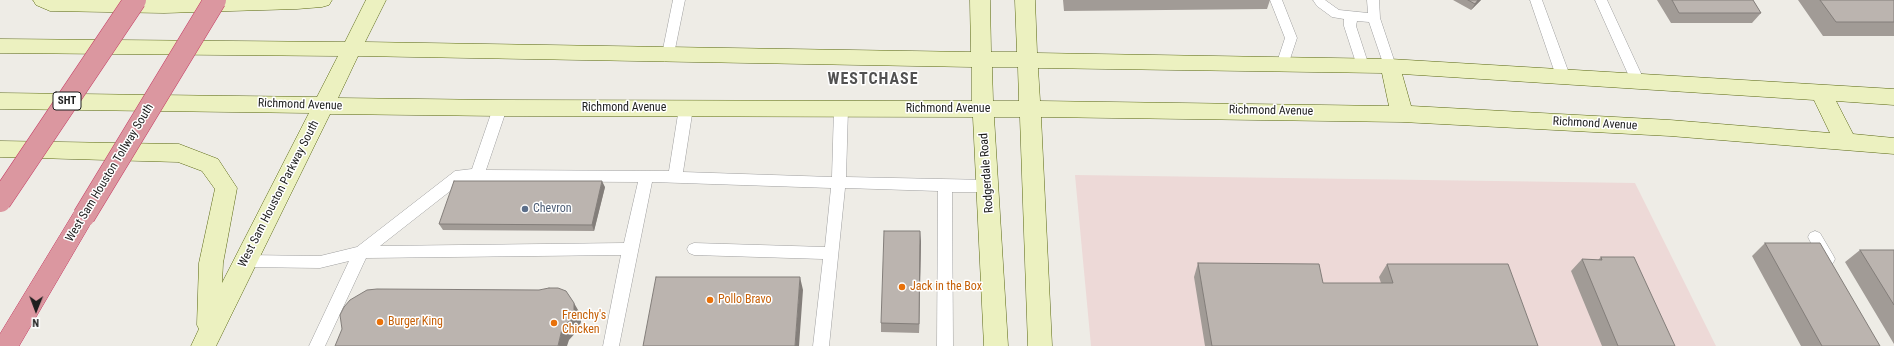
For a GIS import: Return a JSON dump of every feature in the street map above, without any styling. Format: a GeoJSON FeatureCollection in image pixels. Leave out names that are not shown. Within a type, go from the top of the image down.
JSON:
{"type":"FeatureCollection","features":[{"type":"Feature","properties":{"kind":"highway","name":"SHT"},"geometry":{"type":"LineString","coordinates":[[0,201],[135,0]]}},
{"type":"Feature","properties":{"kind":"highway","name":"West Sam Houston Tollway South"},"geometry":{"type":"LineString","coordinates":[[6,346],[215,0]]}},
{"type":"Feature","properties":{"kind":"highway"},"geometry":{"type":"LineString","coordinates":[[189,43],[222,0]]}},
{"type":"Feature","properties":{"kind":"main road"},"geometry":{"type":"LineString","coordinates":[[43,0],[50,4],[164,6],[322,0]]}},
{"type":"Feature","properties":{"kind":"main road","name":"West Sam Houston Parkway South"},"geometry":{"type":"LineString","coordinates":[[206,339],[376,0]]}},
{"type":"Feature","properties":{"kind":"main road","name":"Rodgerdale Road"},"geometry":{"type":"LineString","coordinates":[[980,0],[983,109],[989,186],[996,346]]}},
{"type":"Feature","properties":{"kind":"main road"},"geometry":{"type":"LineString","coordinates":[[1025,0],[1040,346]]}},
{"type":"Feature","properties":{"kind":"main road"},"geometry":{"type":"LineString","coordinates":[[0,46],[352,49],[1390,66],[1894,97]]}},
{"type":"Feature","properties":{"kind":"main road"},"geometry":{"type":"LineString","coordinates":[[1390,66],[1402,114]]}},
{"type":"Feature","properties":{"kind":"main road"},"geometry":{"type":"LineString","coordinates":[[1821,93],[1846,142]]}},
{"type":"Feature","properties":{"kind":"main road","name":"Richmond Avenue"},"geometry":{"type":"LineString","coordinates":[[0,101],[500,108],[1118,109],[1402,114],[1654,127],[1894,146]]}},
{"type":"Feature","properties":{"kind":"main road"},"geometry":{"type":"LineString","coordinates":[[0,149],[179,153],[210,165],[226,188],[211,263],[206,339]]}},
{"type":"Feature","properties":{"kind":"lane"},"geometry":{"type":"LineString","coordinates":[[668,54],[679,0]]}},
{"type":"Feature","properties":{"kind":"lane"},"geometry":{"type":"LineString","coordinates":[[1276,0],[1291,38],[1282,65]]}},
{"type":"Feature","properties":{"kind":"lane"},"geometry":{"type":"LineString","coordinates":[[1319,0],[1336,14],[1374,18]]}},
{"type":"Feature","properties":{"kind":"lane"},"geometry":{"type":"LineString","coordinates":[[1374,0],[1374,18],[1390,66]]}},
{"type":"Feature","properties":{"kind":"lane"},"geometry":{"type":"LineString","coordinates":[[1536,0],[1563,76]]}},
{"type":"Feature","properties":{"kind":"lane"},"geometry":{"type":"LineString","coordinates":[[1601,0],[1637,80]]}},
{"type":"Feature","properties":{"kind":"lane"},"geometry":{"type":"LineString","coordinates":[[1352,15],[1350,26],[1364,66]]}},
{"type":"Feature","properties":{"kind":"lane"},"geometry":{"type":"LineString","coordinates":[[477,175],[500,108]]}},
{"type":"Feature","properties":{"kind":"lane"},"geometry":{"type":"LineString","coordinates":[[675,177],[686,108]]}},
{"type":"Feature","properties":{"kind":"lane"},"geometry":{"type":"LineString","coordinates":[[821,346],[839,183],[841,109]]}},
{"type":"Feature","properties":{"kind":"lane"},"geometry":{"type":"LineString","coordinates":[[317,346],[361,252],[460,175],[646,176],[839,183],[989,186]]}},
{"type":"Feature","properties":{"kind":"lane"},"geometry":{"type":"LineString","coordinates":[[611,346],[646,176]]}},
{"type":"Feature","properties":{"kind":"lane"},"geometry":{"type":"LineString","coordinates":[[945,186],[945,346]]}},
{"type":"Feature","properties":{"kind":"lane"},"geometry":{"type":"LineString","coordinates":[[1815,237],[1835,271]]}},
{"type":"Feature","properties":{"kind":"lane"},"geometry":{"type":"LineString","coordinates":[[244,262],[320,262],[361,252],[630,249]]}},
{"type":"Feature","properties":{"kind":"lane"},"geometry":{"type":"LineString","coordinates":[[694,249],[832,253]]}},
{"type":"Feature","properties":{"kind":"shaded area"},"geometry":{"type":"Polygon","coordinates":[[[1075,175],[1635,183],[1716,346],[1091,346],[1075,175]]]}},
{"type":"Feature","properties":{"kind":"building"},"geometry":{"type":"Polygon","coordinates":[[[1468,0],[1478,0],[1475,4],[1468,0]]]}},
{"type":"Feature","properties":{"kind":"building"},"geometry":{"type":"Polygon","coordinates":[[[1672,0],[1753,0],[1761,13],[1679,13],[1672,0]]]}},
{"type":"Feature","properties":{"kind":"building"},"geometry":{"type":"Polygon","coordinates":[[[1820,0],[1894,0],[1894,22],[1836,22],[1820,0]]]}},
{"type":"Feature","properties":{"kind":"building","name":"Chevron"},"geometry":{"type":"Polygon","coordinates":[[[454,181],[602,181],[592,225],[439,224],[454,181]]]}},
{"type":"Feature","properties":{"kind":"building","name":"Jack in the Box"},"geometry":{"type":"Polygon","coordinates":[[[884,231],[920,231],[919,324],[881,323],[884,231]]]}},
{"type":"Feature","properties":{"kind":"building"},"geometry":{"type":"Polygon","coordinates":[[[1765,243],[1820,243],[1880,346],[1822,346],[1765,243]]]}},
{"type":"Feature","properties":{"kind":"building"},"geometry":{"type":"Polygon","coordinates":[[[1860,250],[1894,250],[1894,305],[1860,250]]]}},
{"type":"Feature","properties":{"kind":"building"},"geometry":{"type":"Polygon","coordinates":[[[1601,257],[1634,257],[1675,346],[1618,346],[1582,259],[1602,260],[1601,257]]]}},
{"type":"Feature","properties":{"kind":"building"},"geometry":{"type":"Polygon","coordinates":[[[1198,263],[1319,264],[1323,283],[1393,283],[1387,264],[1508,264],[1538,346],[1212,346],[1198,263]]]}},
{"type":"Feature","properties":{"kind":"building"},"geometry":{"type":"Polygon","coordinates":[[[656,277],[800,277],[795,346],[643,346],[656,277]]]}},
{"type":"Feature","properties":{"kind":"building"},"geometry":{"type":"Polygon","coordinates":[[[558,288],[566,291],[574,303],[574,311],[571,319],[562,329],[558,346],[335,346],[342,329],[340,315],[344,307],[350,300],[367,290],[539,290],[558,288]]]}},
{"type":"Feature","properties":{"kind":"place","name":"Chevron"},"geometry":{"type":"Point","coordinates":[525,209]}},
{"type":"Feature","properties":{"kind":"place","name":"Jack in the Box"},"geometry":{"type":"Point","coordinates":[902,287]}},
{"type":"Feature","properties":{"kind":"place","name":"Pollo Bravo"},"geometry":{"type":"Point","coordinates":[710,300]}},
{"type":"Feature","properties":{"kind":"place","name":"Burger King"},"geometry":{"type":"Point","coordinates":[380,322]}},
{"type":"Feature","properties":{"kind":"place","name":"Frenchy's Chicken"},"geometry":{"type":"Point","coordinates":[554,323]}},
{"type":"Feature","properties":{"kind":"district","name":"WESTCHASE"},"geometry":{"type":"Point","coordinates":[873,80]}}]}
